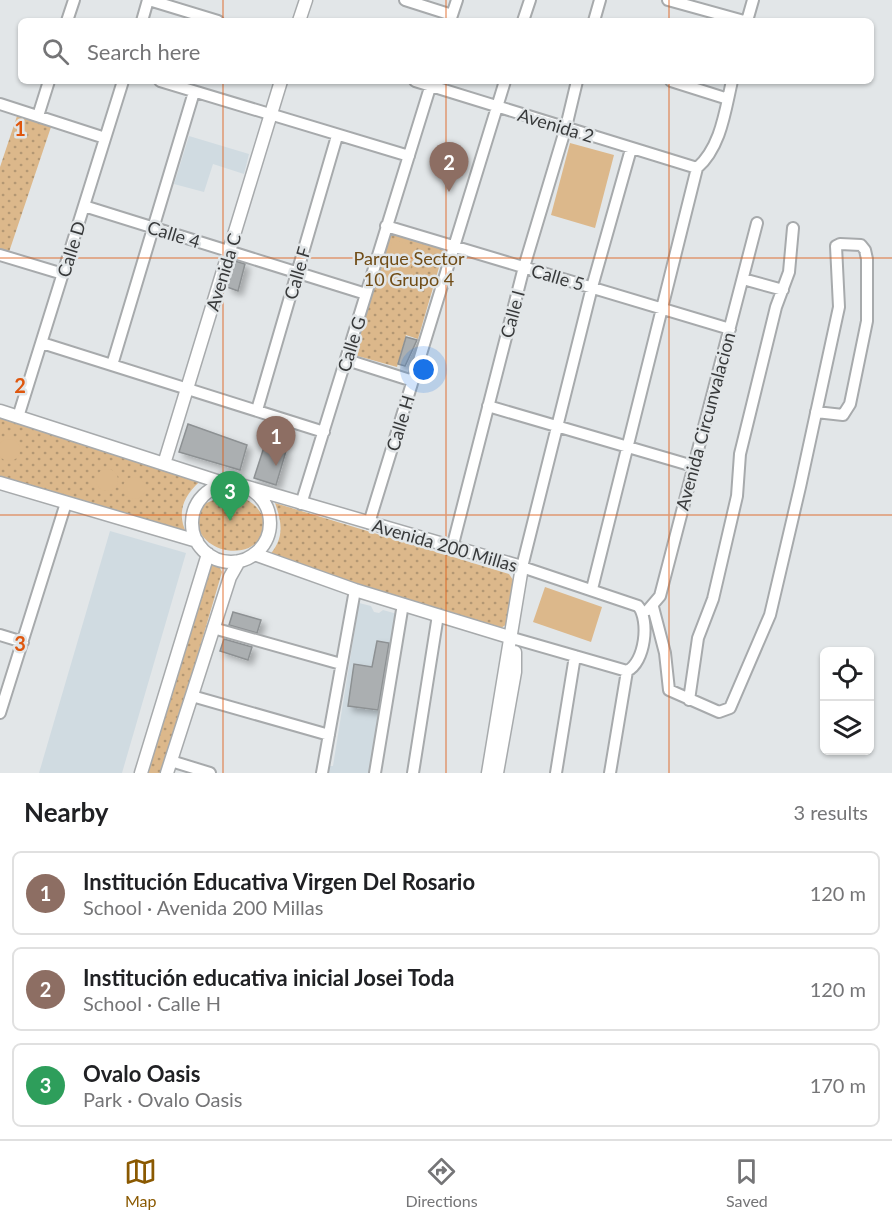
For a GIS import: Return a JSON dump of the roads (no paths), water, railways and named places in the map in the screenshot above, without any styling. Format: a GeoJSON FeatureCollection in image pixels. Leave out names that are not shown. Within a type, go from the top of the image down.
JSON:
{"type":"FeatureCollection","features":[{"type":"Feature","properties":{"kind":"street"},"geometry":{"type":"LineString","coordinates":[[69,18],[74,0]]}},
{"type":"Feature","properties":{"kind":"street"},"geometry":{"type":"LineString","coordinates":[[143,18],[149,0],[208,18]]}},
{"type":"Feature","properties":{"kind":"street"},"geometry":{"type":"LineString","coordinates":[[300,18],[306,0]]}},
{"type":"Feature","properties":{"kind":"street"},"geometry":{"type":"LineString","coordinates":[[405,0],[451,18],[457,0]]}},
{"type":"Feature","properties":{"kind":"street"},"geometry":{"type":"LineString","coordinates":[[524,18],[530,0]]}},
{"type":"Feature","properties":{"kind":"street"},"geometry":{"type":"LineString","coordinates":[[595,18],[600,0]]}},
{"type":"Feature","properties":{"kind":"street"},"geometry":{"type":"LineString","coordinates":[[747,18],[753,0]]}},
{"type":"Feature","properties":{"kind":"street"},"geometry":{"type":"LineString","coordinates":[[676,1],[736,18]]}},
{"type":"Feature","properties":{"kind":"street"},"geometry":{"type":"LineString","coordinates":[[38,116],[48,84]]}},
{"type":"Feature","properties":{"kind":"street","name":"Calle D"},"geometry":{"type":"LineString","coordinates":[[18,417],[122,84]]}},
{"type":"Feature","properties":{"kind":"street"},"geometry":{"type":"LineString","coordinates":[[169,84],[409,156]]}},
{"type":"Feature","properties":{"kind":"street","name":"Avenida C"},"geometry":{"type":"LineString","coordinates":[[164,464],[280,84]]}},
{"type":"Feature","properties":{"kind":"street","name":"Calle G"},"geometry":{"type":"LineString","coordinates":[[301,504],[431,84]]}},
{"type":"Feature","properties":{"kind":"street","name":"Avenida 2"},"geometry":{"type":"LineString","coordinates":[[434,84],[631,149],[697,168]]}},
{"type":"Feature","properties":{"kind":"street","name":"Calle H"},"geometry":{"type":"LineString","coordinates":[[369,523],[504,84]]}},
{"type":"Feature","properties":{"kind":"street","name":"Calle I"},"geometry":{"type":"LineString","coordinates":[[452,548],[524,267],[566,127],[576,84]]}},
{"type":"Feature","properties":{"kind":"street"},"geometry":{"type":"LineString","coordinates":[[680,84],[728,99]]}},
{"type":"Feature","properties":{"kind":"street"},"geometry":{"type":"LineString","coordinates":[[592,589],[697,168],[707,159],[714,147],[731,84]]}},
{"type":"Feature","properties":{"kind":"street"},"geometry":{"type":"LineString","coordinates":[[112,365],[194,92]]}},
{"type":"Feature","properties":{"kind":"street"},"geometry":{"type":"LineString","coordinates":[[0,104],[105,138]]}},
{"type":"Feature","properties":{"kind":"street","name":"Calle F"},"geometry":{"type":"LineString","coordinates":[[257,410],[337,136]]}},
{"type":"Feature","properties":{"kind":"street"},"geometry":{"type":"LineString","coordinates":[[488,773],[522,567],[592,287],[631,149]]}},
{"type":"Feature","properties":{"kind":"street","name":"Calle 4"},"geometry":{"type":"LineString","coordinates":[[84,206],[366,294]]}},
{"type":"Feature","properties":{"kind":"street","name":"Avenida Circunvalacion"},"geometry":{"type":"LineString","coordinates":[[648,609],[660,596],[758,223]]}},
{"type":"Feature","properties":{"kind":"street","name":"Calle 5"},"geometry":{"type":"LineString","coordinates":[[386,226],[730,328]]}},
{"type":"Feature","properties":{"kind":"street"},"geometry":{"type":"LineString","coordinates":[[689,700],[698,638],[713,599],[737,496],[740,454],[776,307],[789,272],[793,228]]}},
{"type":"Feature","properties":{"kind":"street"},"geometry":{"type":"LineString","coordinates":[[648,609],[665,653],[669,690],[719,712],[725,712],[733,704],[770,615],[839,307],[836,246],[840,244],[861,245],[867,259],[867,321],[850,404],[843,415],[816,412]]}},
{"type":"Feature","properties":{"kind":"street"},"geometry":{"type":"LineString","coordinates":[[0,255],[63,274]]}},
{"type":"Feature","properties":{"kind":"street"},"geometry":{"type":"LineString","coordinates":[[743,279],[783,290]]}},
{"type":"Feature","properties":{"kind":"street"},"geometry":{"type":"LineString","coordinates":[[42,343],[324,432]]}},
{"type":"Feature","properties":{"kind":"street"},"geometry":{"type":"LineString","coordinates":[[347,360],[413,381]]}},
{"type":"Feature","properties":{"kind":"street"},"geometry":{"type":"LineString","coordinates":[[488,406],[693,466]]}},
{"type":"Feature","properties":{"kind":"street"},"geometry":{"type":"LineString","coordinates":[[0,411],[227,484],[244,486],[263,501],[269,517],[268,533],[254,554],[239,561],[223,561],[208,554],[197,541],[193,525],[195,508],[205,494],[227,484]]}},
{"type":"Feature","properties":{"kind":"street"},"geometry":{"type":"LineString","coordinates":[[0,483],[197,541]]}},
{"type":"Feature","properties":{"kind":"street","name":"Avenida 200 Millas"},"geometry":{"type":"LineString","coordinates":[[244,486],[522,567],[648,609]]}},
{"type":"Feature","properties":{"kind":"street"},"geometry":{"type":"LineString","coordinates":[[0,713],[66,503]]}},
{"type":"Feature","properties":{"kind":"street"},"geometry":{"type":"LineString","coordinates":[[141,773],[208,554]]}},
{"type":"Feature","properties":{"kind":"street"},"geometry":{"type":"LineString","coordinates":[[254,554],[355,590],[627,671],[634,668],[639,660],[648,609]]}},
{"type":"Feature","properties":{"kind":"street"},"geometry":{"type":"LineString","coordinates":[[210,773],[169,767],[230,577],[239,561]]}},
{"type":"Feature","properties":{"kind":"street"},"geometry":{"type":"LineString","coordinates":[[322,773],[355,590]]}},
{"type":"Feature","properties":{"kind":"street"},"geometry":{"type":"LineString","coordinates":[[375,773],[403,604]]}},
{"type":"Feature","properties":{"kind":"street"},"geometry":{"type":"LineString","coordinates":[[413,773],[438,615]]}},
{"type":"Feature","properties":{"kind":"street"},"geometry":{"type":"LineString","coordinates":[[213,628],[341,664]]}},
{"type":"Feature","properties":{"kind":"street"},"geometry":{"type":"LineString","coordinates":[[0,635],[23,642]]}},
{"type":"Feature","properties":{"kind":"street"},"geometry":{"type":"LineString","coordinates":[[497,773],[514,672],[515,650],[509,637]]}},
{"type":"Feature","properties":{"kind":"street"},"geometry":{"type":"LineString","coordinates":[[556,773],[575,656]]}},
{"type":"Feature","properties":{"kind":"street"},"geometry":{"type":"LineString","coordinates":[[610,773],[627,671]]}},
{"type":"Feature","properties":{"kind":"street"},"geometry":{"type":"LineString","coordinates":[[192,696],[329,735]]}},
{"type":"Feature","properties":{"kind":"place","name":"Institución educativa inicial Josei Toda"},"geometry":{"type":"Point","coordinates":[449,192]}},
{"type":"Feature","properties":{"kind":"place","name":"Institución Educativa Virgen Del Rosario"},"geometry":{"type":"Point","coordinates":[276,466]}},
{"type":"Feature","properties":{"kind":"place","name":"Ovalo Oasis"},"geometry":{"type":"Point","coordinates":[230,521]}},
{"type":"Feature","properties":{"kind":"park label","name":"Parque Sector 10 Grupo 4"},"geometry":{"type":"Point","coordinates":[409,268]}}]}
